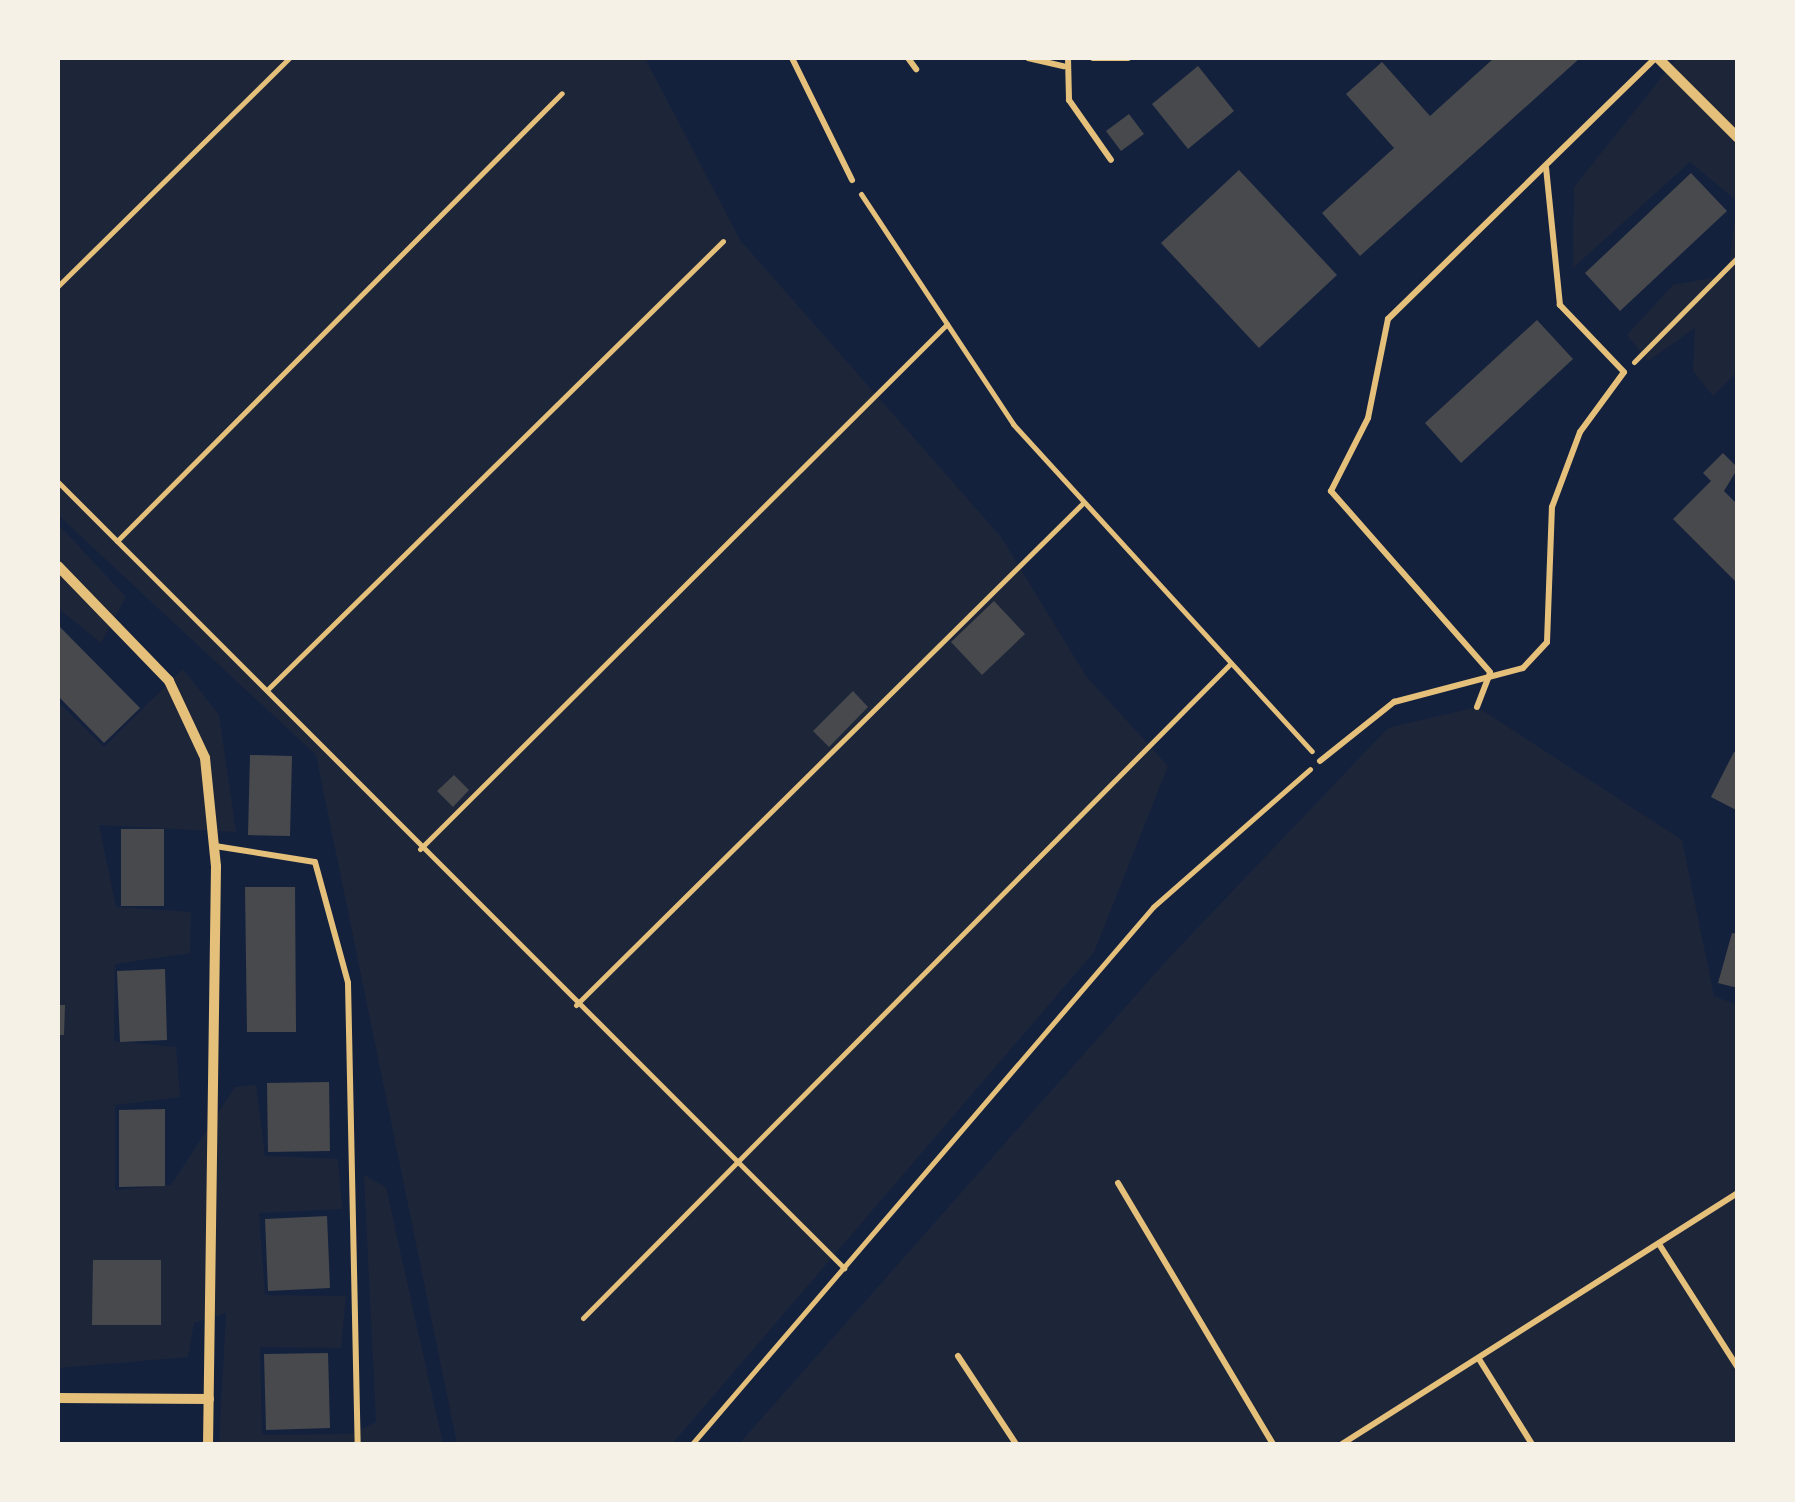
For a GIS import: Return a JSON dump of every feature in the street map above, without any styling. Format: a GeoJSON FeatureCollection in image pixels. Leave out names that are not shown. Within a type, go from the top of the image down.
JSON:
{"type":"FeatureCollection","features":[{"type":"Feature","properties":{"kind":"street"},"geometry":{"type":"LineString","coordinates":[[1656,58],[1738,138]]}},
{"type":"Feature","properties":{"kind":"street"},"geometry":{"type":"LineString","coordinates":[[58,566],[169,680],[205,758],[214,845],[208,1444]]}},
{"type":"Feature","properties":{"kind":"street"},"geometry":{"type":"LineString","coordinates":[[58,1398],[209,1399]]}},
{"type":"Feature","properties":{"kind":"lane"},"geometry":{"type":"LineString","coordinates":[[792,58],[852,180]]}},
{"type":"Feature","properties":{"kind":"lane"},"geometry":{"type":"LineString","coordinates":[[908,58],[916,70]]}},
{"type":"Feature","properties":{"kind":"lane"},"geometry":{"type":"LineString","coordinates":[[1028,58],[1064,66]]}},
{"type":"Feature","properties":{"kind":"lane"},"geometry":{"type":"LineString","coordinates":[[1068,58],[1064,66],[1069,100],[1111,160]]}},
{"type":"Feature","properties":{"kind":"lane"},"geometry":{"type":"LineString","coordinates":[[1093,58],[1128,58]]}},
{"type":"Feature","properties":{"kind":"lane"},"geometry":{"type":"LineString","coordinates":[[1490,672],[1331,491],[1368,418],[1388,319],[1656,58]]}},
{"type":"Feature","properties":{"kind":"lane"},"geometry":{"type":"LineString","coordinates":[[1320,760],[1394,702],[1448,693],[1490,672],[1523,668],[1547,642],[1552,507],[1580,432],[1624,372],[1560,305],[1546,167]]}},
{"type":"Feature","properties":{"kind":"lane"},"geometry":{"type":"LineString","coordinates":[[1477,707],[1490,672]]}},
{"type":"Feature","properties":{"kind":"lane"},"geometry":{"type":"LineString","coordinates":[[214,845],[315,862],[348,984],[358,1444]]}},
{"type":"Feature","properties":{"kind":"lane"},"geometry":{"type":"LineString","coordinates":[[1118,1182],[1273,1444]]}},
{"type":"Feature","properties":{"kind":"lane"},"geometry":{"type":"LineString","coordinates":[[1342,1444],[1738,1193]]}},
{"type":"Feature","properties":{"kind":"lane"},"geometry":{"type":"LineString","coordinates":[[1659,1244],[1738,1368]]}},
{"type":"Feature","properties":{"kind":"lane"},"geometry":{"type":"LineString","coordinates":[[958,1356],[1016,1444]]}},
{"type":"Feature","properties":{"kind":"lane"},"geometry":{"type":"LineString","coordinates":[[1479,1359],[1532,1444]]}},
{"type":"Feature","properties":{"kind":"path"},"geometry":{"type":"LineString","coordinates":[[58,286],[289,58]]}},
{"type":"Feature","properties":{"kind":"path"},"geometry":{"type":"LineString","coordinates":[[118,541],[562,92]]}},
{"type":"Feature","properties":{"kind":"path"},"geometry":{"type":"LineString","coordinates":[[692,1444],[1153,907],[1320,760],[1082,504],[1014,424],[852,180]]}},
{"type":"Feature","properties":{"kind":"path"},"geometry":{"type":"LineString","coordinates":[[268,690],[722,241]]}},
{"type":"Feature","properties":{"kind":"path"},"geometry":{"type":"LineString","coordinates":[[1624,372],[1738,257]]}},
{"type":"Feature","properties":{"kind":"path"},"geometry":{"type":"LineString","coordinates":[[420,849],[947,324]]}},
{"type":"Feature","properties":{"kind":"path"},"geometry":{"type":"LineString","coordinates":[[58,482],[268,690],[576,1006],[844,1268]]}},
{"type":"Feature","properties":{"kind":"path"},"geometry":{"type":"LineString","coordinates":[[576,1006],[1082,504]]}},
{"type":"Feature","properties":{"kind":"path"},"geometry":{"type":"LineString","coordinates":[[583,1318],[733,1160],[1230,664]]}},
{"type":"Feature","properties":{"kind":"shaded area"},"geometry":{"type":"Polygon","coordinates":[[[58,58],[645,58],[740,240],[1001,537],[1086,676],[1168,766],[1094,952],[672,1444],[457,1444],[316,755],[58,515],[58,58]]]}},
{"type":"Feature","properties":{"kind":"shaded area"},"geometry":{"type":"Polygon","coordinates":[[[1677,58],[1737,58],[1737,201],[1690,162],[1573,268],[1574,187],[1677,58]]]}},
{"type":"Feature","properties":{"kind":"shaded area"},"geometry":{"type":"Polygon","coordinates":[[[1737,201],[1737,372],[1713,396],[1693,371],[1695,328],[1648,361],[1627,335],[1673,285],[1728,275],[1737,201]]]}},
{"type":"Feature","properties":{"kind":"shaded area"},"geometry":{"type":"Polygon","coordinates":[[[58,524],[126,597],[101,643],[58,608],[58,524]]]}},
{"type":"Feature","properties":{"kind":"shaded area"},"geometry":{"type":"Polygon","coordinates":[[[183,669],[219,715],[236,832],[99,825],[116,907],[191,912],[190,953],[115,964],[114,1041],[176,1047],[180,1097],[115,1105],[115,1190],[171,1185],[235,1087],[256,1085],[265,1156],[338,1159],[342,1209],[259,1213],[265,1295],[346,1296],[341,1348],[260,1347],[262,1435],[352,1434],[376,1422],[364,1175],[386,1187],[443,1444],[219,1444],[226,1313],[194,1323],[188,1357],[58,1368],[58,702],[104,747],[183,669]]]}},
{"type":"Feature","properties":{"kind":"shaded area"},"geometry":{"type":"Polygon","coordinates":[[[1477,707],[1682,840],[1714,996],[1737,1005],[1737,1444],[739,1444],[1168,959],[1388,728],[1477,707]]]}},
{"type":"Feature","properties":{"kind":"building"},"geometry":{"type":"Polygon","coordinates":[[[1494,58],[1580,58],[1360,256],[1322,213],[1394,148],[1346,94],[1382,62],[1430,116],[1494,58]]]}},
{"type":"Feature","properties":{"kind":"building"},"geometry":{"type":"Polygon","coordinates":[[[1198,66],[1234,111],[1188,149],[1152,104],[1198,66]]]}},
{"type":"Feature","properties":{"kind":"building"},"geometry":{"type":"Polygon","coordinates":[[[1129,114],[1144,134],[1121,151],[1106,131],[1129,114]]]}},
{"type":"Feature","properties":{"kind":"building"},"geometry":{"type":"Polygon","coordinates":[[[1239,170],[1337,275],[1259,348],[1161,243],[1239,170]]]}},
{"type":"Feature","properties":{"kind":"building"},"geometry":{"type":"Polygon","coordinates":[[[1691,173],[1727,211],[1620,311],[1585,273],[1691,173]]]}},
{"type":"Feature","properties":{"kind":"building"},"geometry":{"type":"Polygon","coordinates":[[[1537,320],[1573,359],[1461,463],[1425,423],[1537,320]]]}},
{"type":"Feature","properties":{"kind":"building"},"geometry":{"type":"Polygon","coordinates":[[[1723,453],[1738,468],[1724,491],[1738,505],[1738,584],[1673,519],[1711,481],[1703,473],[1723,453]]]}},
{"type":"Feature","properties":{"kind":"building"},"geometry":{"type":"Polygon","coordinates":[[[994,601],[1025,634],[982,675],[951,642],[994,601]]]}},
{"type":"Feature","properties":{"kind":"building"},"geometry":{"type":"Polygon","coordinates":[[[58,625],[140,708],[104,743],[58,696],[58,625]]]}},
{"type":"Feature","properties":{"kind":"building"},"geometry":{"type":"Polygon","coordinates":[[[853,691],[868,707],[829,747],[813,731],[853,691]]]}},
{"type":"Feature","properties":{"kind":"building"},"geometry":{"type":"Polygon","coordinates":[[[1734,752],[1738,754],[1738,811],[1711,797],[1734,752]]]}},
{"type":"Feature","properties":{"kind":"building"},"geometry":{"type":"Polygon","coordinates":[[[250,755],[292,756],[290,836],[248,835],[250,755]]]}},
{"type":"Feature","properties":{"kind":"building"},"geometry":{"type":"Polygon","coordinates":[[[454,775],[469,790],[453,807],[437,791],[454,775]]]}},
{"type":"Feature","properties":{"kind":"building"},"geometry":{"type":"Polygon","coordinates":[[[121,829],[164,829],[164,906],[121,906],[121,829]]]}},
{"type":"Feature","properties":{"kind":"building"},"geometry":{"type":"Polygon","coordinates":[[[245,887],[295,887],[296,1032],[247,1032],[245,887]]]}},
{"type":"Feature","properties":{"kind":"building"},"geometry":{"type":"Polygon","coordinates":[[[1732,933],[1738,934],[1738,988],[1718,983],[1732,933]]]}},
{"type":"Feature","properties":{"kind":"building"},"geometry":{"type":"Polygon","coordinates":[[[165,969],[167,1040],[120,1042],[117,971],[165,969]]]}},
{"type":"Feature","properties":{"kind":"building"},"geometry":{"type":"Polygon","coordinates":[[[58,1005],[65,1005],[64,1035],[58,1035],[58,1005]]]}},
{"type":"Feature","properties":{"kind":"building"},"geometry":{"type":"Polygon","coordinates":[[[329,1082],[330,1151],[268,1152],[267,1083],[329,1082]]]}},
{"type":"Feature","properties":{"kind":"building"},"geometry":{"type":"Polygon","coordinates":[[[165,1109],[165,1186],[119,1187],[119,1110],[165,1109]]]}},
{"type":"Feature","properties":{"kind":"building"},"geometry":{"type":"Polygon","coordinates":[[[327,1216],[330,1288],[268,1291],[265,1219],[327,1216]]]}},
{"type":"Feature","properties":{"kind":"building"},"geometry":{"type":"Polygon","coordinates":[[[93,1260],[161,1260],[161,1325],[92,1325],[93,1260]]]}},
{"type":"Feature","properties":{"kind":"building"},"geometry":{"type":"Polygon","coordinates":[[[328,1353],[330,1428],[266,1430],[264,1354],[328,1353]]]}}]}
